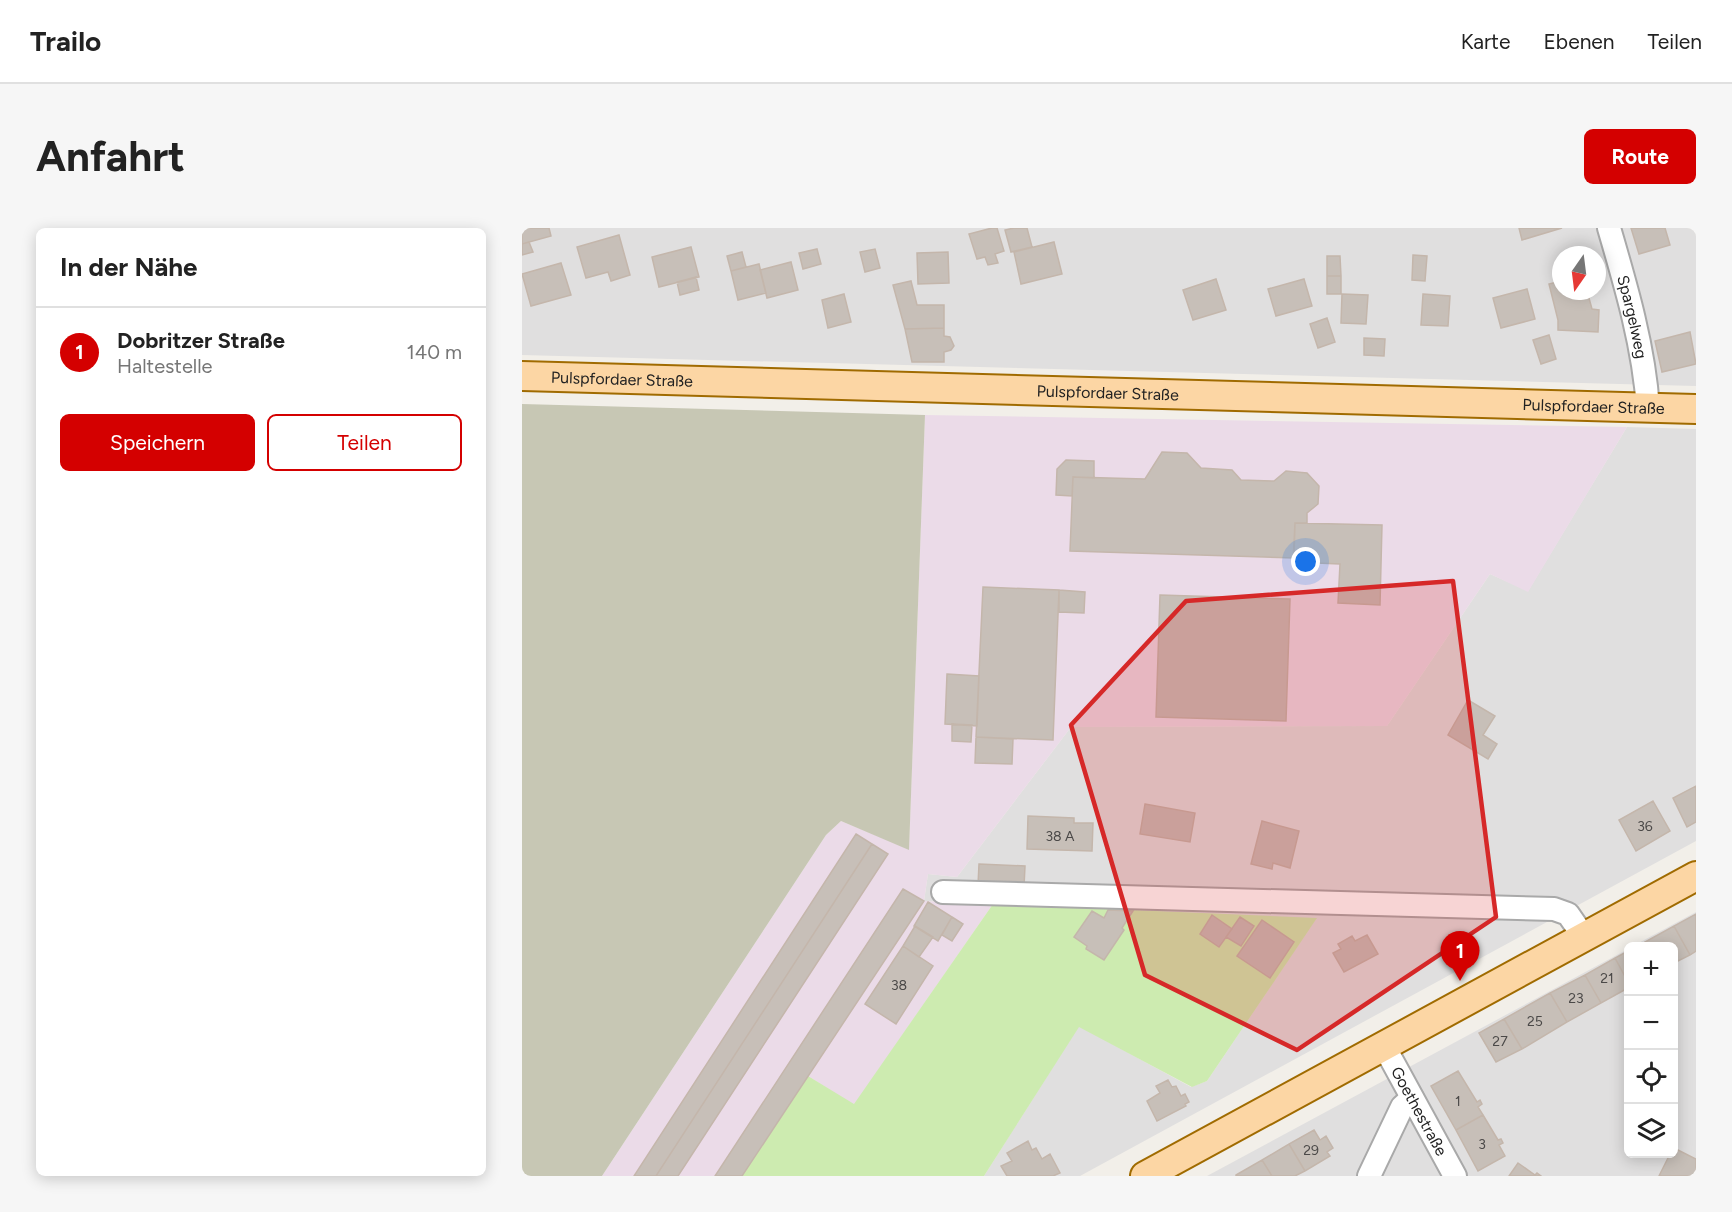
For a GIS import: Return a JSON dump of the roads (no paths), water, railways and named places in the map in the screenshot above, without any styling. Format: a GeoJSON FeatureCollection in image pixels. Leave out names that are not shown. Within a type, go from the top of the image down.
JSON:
{"type":"FeatureCollection","features":[{"type":"Feature","properties":{"kind":"main road","name":"Pulspfordaer Straße"},"geometry":{"type":"LineString","coordinates":[[522,376],[1696,409]]}},
{"type":"Feature","properties":{"kind":"main road"},"geometry":{"type":"LineString","coordinates":[[1145,1176],[1696,876]]}},
{"type":"Feature","properties":{"kind":"street","name":"Spargelweg"},"geometry":{"type":"LineString","coordinates":[[1609,228],[1629,299],[1647,386],[1648,408]]}},
{"type":"Feature","properties":{"kind":"street"},"geometry":{"type":"LineString","coordinates":[[943,892],[1554,909],[1568,914],[1584,937]]}},
{"type":"Feature","properties":{"kind":"street","name":"Goethestraße"},"geometry":{"type":"LineString","coordinates":[[1384,1046],[1455,1176]]}},
{"type":"Feature","properties":{"kind":"street"},"geometry":{"type":"LineString","coordinates":[[1369,1176],[1402,1107],[1412,1098]]}},
{"type":"Feature","properties":{"kind":"place","name":"Dobritzer Straße"},"geometry":{"type":"Point","coordinates":[1460,981]}}]}
